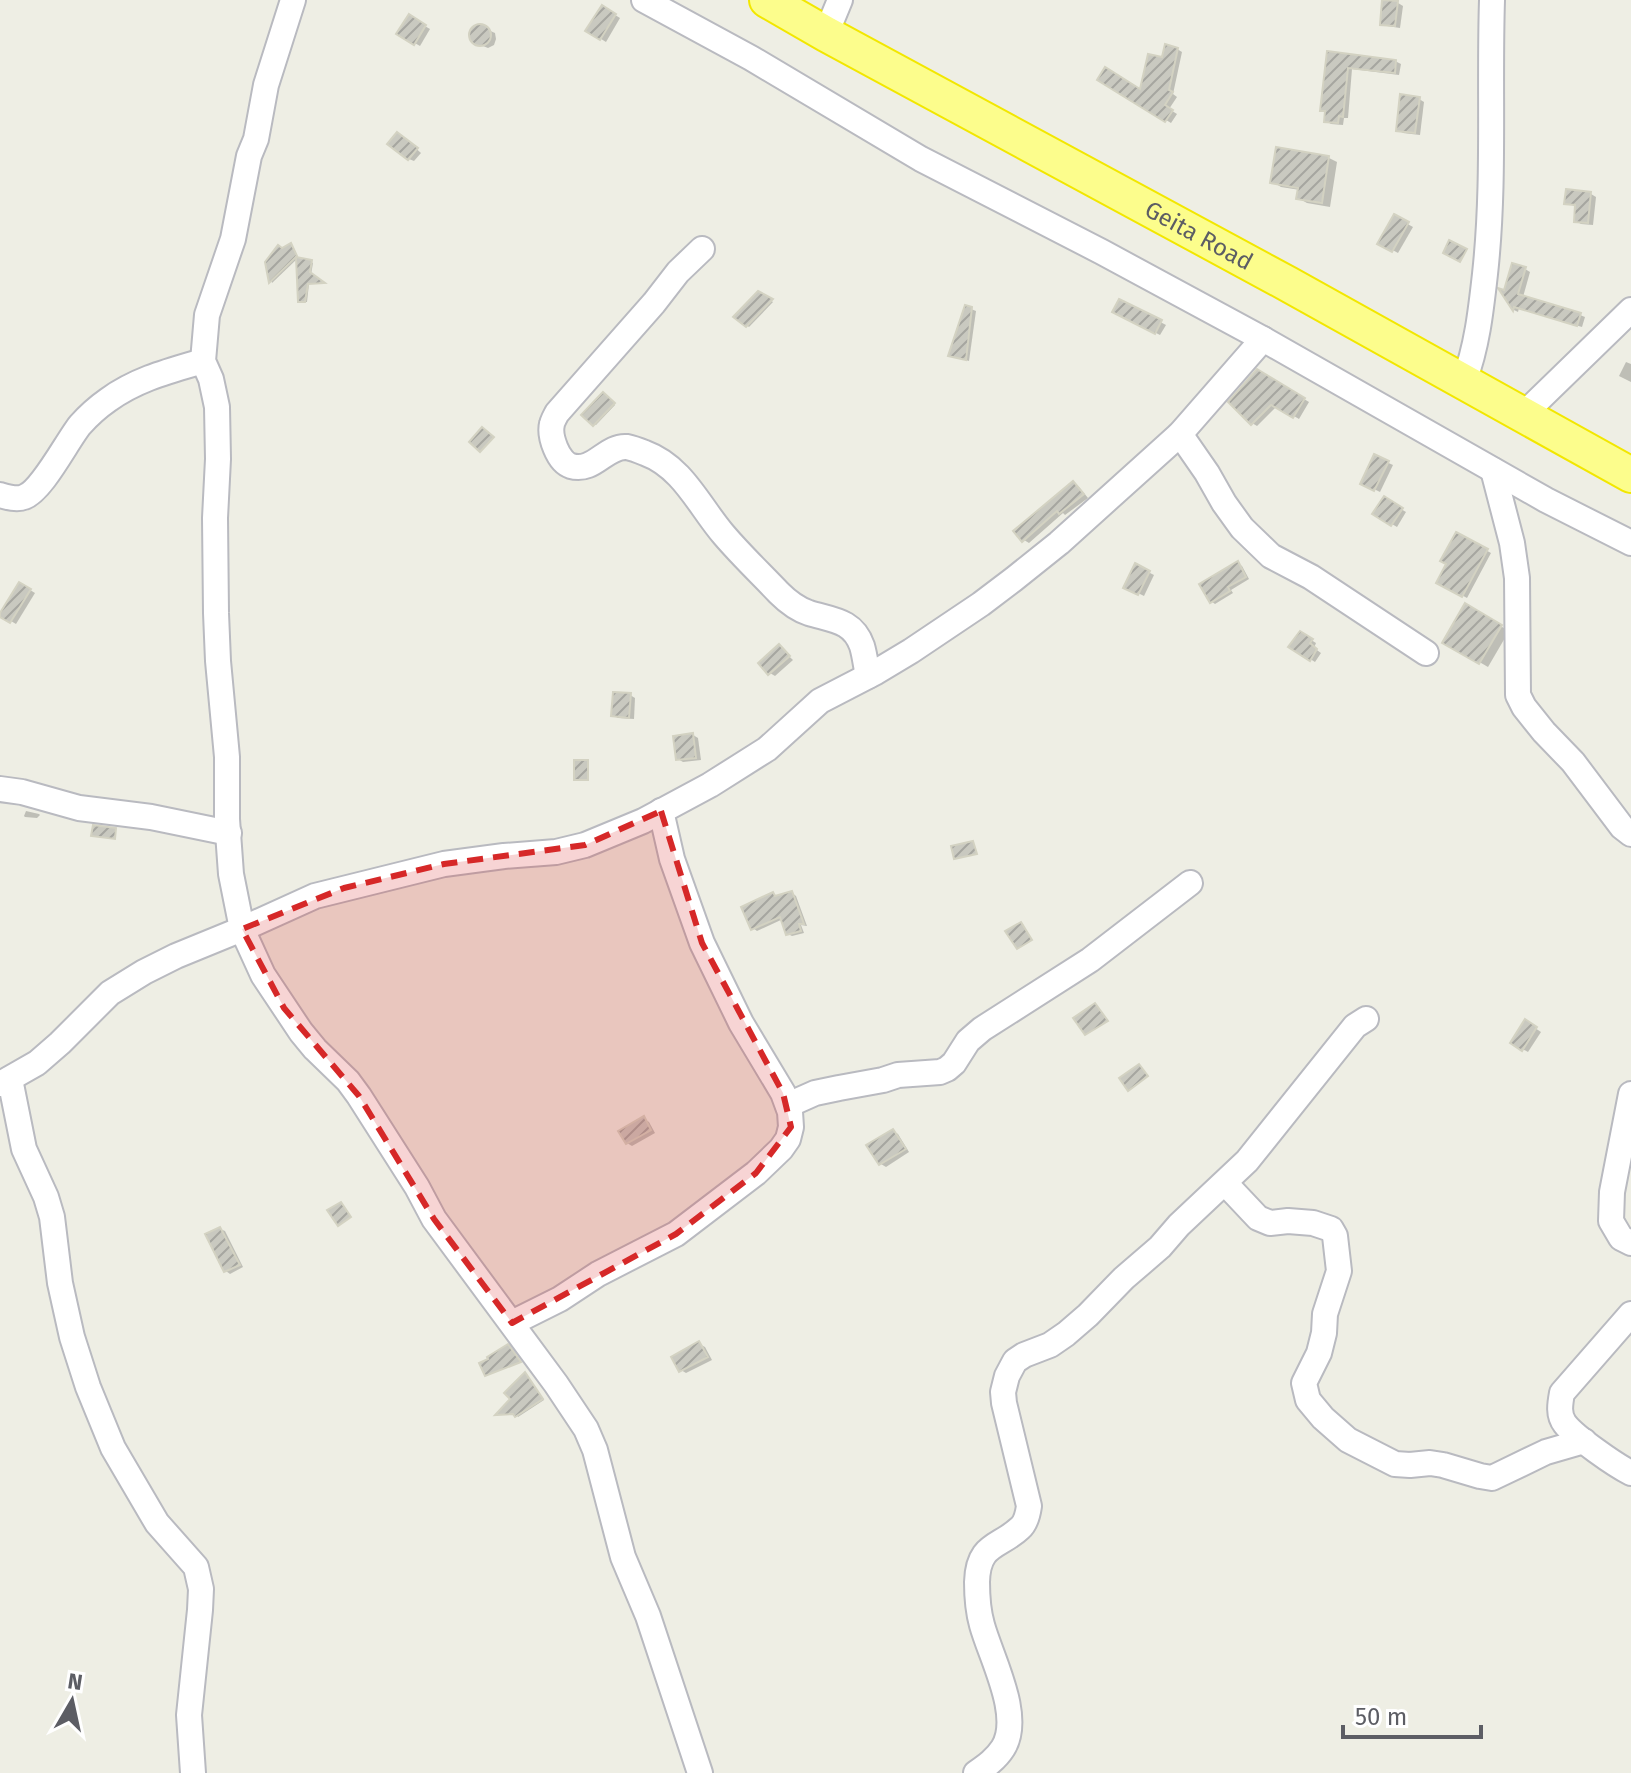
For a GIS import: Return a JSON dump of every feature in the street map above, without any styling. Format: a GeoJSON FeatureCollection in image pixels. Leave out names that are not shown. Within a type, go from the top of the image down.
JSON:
{"type":"FeatureCollection","features":[{"type":"Feature","properties":{"kind":"highway","name":"Geita Road"},"geometry":{"type":"LineString","coordinates":[[767,0],[1523,415],[1629,468]]}},
{"type":"Feature","properties":{"kind":"street"},"geometry":{"type":"LineString","coordinates":[[293,0],[266,85],[233,239],[207,315],[203,361],[211,379],[217,407],[218,661],[227,757],[231,874],[242,929],[263,975],[284,1008],[315,1049],[359,1096],[434,1219],[586,1429],[595,1450],[623,1557],[651,1624],[700,1773]]}},
{"type":"Feature","properties":{"kind":"street"},"geometry":{"type":"LineString","coordinates":[[644,0],[751,58],[921,159],[1263,339],[1546,500],[1631,543]]}},
{"type":"Feature","properties":{"kind":"street"},"geometry":{"type":"LineString","coordinates":[[826,34],[840,0]]}},
{"type":"Feature","properties":{"kind":"street"},"geometry":{"type":"LineString","coordinates":[[1464,381],[1482,311],[1488,247],[1492,0]]}},
{"type":"Feature","properties":{"kind":"street"},"geometry":{"type":"LineString","coordinates":[[702,249],[678,272],[557,413],[552,423],[552,434],[557,450],[571,466],[589,466],[615,449],[627,447],[647,453],[671,469],[689,486],[725,536],[793,606],[847,624],[862,647],[868,676]]}},
{"type":"Feature","properties":{"kind":"street"},"geometry":{"type":"LineString","coordinates":[[1523,415],[1631,310]]}},
{"type":"Feature","properties":{"kind":"street"},"geometry":{"type":"LineString","coordinates":[[193,1773],[189,1715],[201,1589],[196,1567],[157,1523],[113,1448],[88,1387],[72,1337],[60,1283],[52,1217],[24,1149],[5,1082],[37,1063],[110,993],[144,972],[315,896],[444,864],[556,852],[585,845],[643,821],[710,785],[767,749],[820,701],[935,635],[1059,543],[1180,434],[1263,339]]}},
{"type":"Feature","properties":{"kind":"street"},"geometry":{"type":"LineString","coordinates":[[0,495],[24,497],[37,487],[81,424],[120,391],[153,375],[203,361]]}},
{"type":"Feature","properties":{"kind":"street"},"geometry":{"type":"LineString","coordinates":[[1180,434],[1242,528],[1271,556],[1311,577],[1426,653]]}},
{"type":"Feature","properties":{"kind":"street"},"geometry":{"type":"LineString","coordinates":[[1493,470],[1512,543],[1517,578],[1518,695],[1544,732],[1573,762],[1622,827],[1631,834]]}},
{"type":"Feature","properties":{"kind":"street"},"geometry":{"type":"LineString","coordinates":[[0,789],[79,808],[151,817],[229,833]]}},
{"type":"Feature","properties":{"kind":"street"},"geometry":{"type":"LineString","coordinates":[[512,1323],[676,1234],[756,1173],[788,1139],[791,1127],[788,1105],[724,990],[702,943],[672,859],[661,811]]}},
{"type":"Feature","properties":{"kind":"street"},"geometry":{"type":"LineString","coordinates":[[788,1105],[815,1093],[898,1075],[947,1069],[968,1041],[982,1029],[1090,960],[1190,883]]}},
{"type":"Feature","properties":{"kind":"street"},"geometry":{"type":"LineString","coordinates":[[976,1773],[990,1763],[1004,1746],[1009,1714],[982,1626],[977,1580],[988,1550],[1022,1527],[1029,1506],[1004,1403],[1007,1376],[1015,1361],[1050,1345],[1088,1315],[1225,1183],[1247,1161],[1355,1026],[1366,1019]]}},
{"type":"Feature","properties":{"kind":"street"},"geometry":{"type":"LineString","coordinates":[[1631,1094],[1612,1192],[1611,1221],[1621,1238],[1631,1243]]}},
{"type":"Feature","properties":{"kind":"street"},"geometry":{"type":"LineString","coordinates":[[1225,1183],[1258,1218],[1270,1223],[1313,1223],[1331,1229],[1335,1236],[1339,1271],[1325,1314],[1319,1353],[1304,1383],[1308,1400],[1348,1440],[1395,1464],[1430,1463],[1492,1478],[1546,1452],[1584,1441]]}},
{"type":"Feature","properties":{"kind":"street"},"geometry":{"type":"LineString","coordinates":[[1631,1314],[1562,1393],[1559,1408],[1563,1423],[1631,1473]]}},
{"type":"Feature","properties":{"kind":"highlighted area"},"geometry":{"type":"Polygon","coordinates":[[[661,811],[702,943],[783,1093],[791,1127],[756,1173],[676,1234],[512,1323],[434,1219],[359,1096],[284,1008],[242,929],[344,888],[444,864],[585,845],[661,811]]]}},
{"type":"Feature","properties":{"kind":"building"},"geometry":{"type":"Polygon","coordinates":[[[1382,0],[1398,1],[1395,26],[1380,25],[1382,0]]]}},
{"type":"Feature","properties":{"kind":"building"},"geometry":{"type":"Polygon","coordinates":[[[602,5],[616,14],[600,40],[585,31],[602,5]]]}},
{"type":"Feature","properties":{"kind":"building"},"geometry":{"type":"Polygon","coordinates":[[[409,14],[426,25],[414,45],[396,34],[409,14]]]}},
{"type":"Feature","properties":{"kind":"building"},"geometry":{"type":"Polygon","coordinates":[[[476,24],[484,24],[491,35],[484,46],[476,46],[469,39],[469,31],[476,24]]]}},
{"type":"Feature","properties":{"kind":"building"},"geometry":{"type":"Polygon","coordinates":[[[1165,44],[1178,48],[1169,90],[1173,92],[1165,105],[1173,110],[1165,122],[1097,80],[1105,67],[1140,89],[1148,54],[1162,57],[1165,44]]]}},
{"type":"Feature","properties":{"kind":"building"},"geometry":{"type":"Polygon","coordinates":[[[1327,51],[1396,60],[1395,73],[1348,68],[1343,117],[1339,116],[1338,123],[1324,122],[1325,111],[1320,111],[1327,51]]]}},
{"type":"Feature","properties":{"kind":"building"},"geometry":{"type":"Polygon","coordinates":[[[1400,94],[1420,97],[1415,133],[1396,131],[1400,94]]]}},
{"type":"Feature","properties":{"kind":"building"},"geometry":{"type":"Polygon","coordinates":[[[397,132],[418,148],[408,160],[387,144],[397,132]]]}},
{"type":"Feature","properties":{"kind":"building"},"geometry":{"type":"Polygon","coordinates":[[[1276,147],[1329,156],[1322,203],[1296,199],[1298,188],[1270,183],[1276,147]]]}},
{"type":"Feature","properties":{"kind":"building"},"geometry":{"type":"Polygon","coordinates":[[[1566,189],[1591,192],[1588,223],[1574,222],[1575,205],[1564,204],[1566,189]]]}},
{"type":"Feature","properties":{"kind":"building"},"geometry":{"type":"Polygon","coordinates":[[[1394,214],[1409,222],[1392,252],[1377,244],[1394,214]]]}},
{"type":"Feature","properties":{"kind":"building"},"geometry":{"type":"Polygon","coordinates":[[[1449,240],[1467,249],[1460,262],[1443,253],[1449,240]]]}},
{"type":"Feature","properties":{"kind":"building"},"geometry":{"type":"Polygon","coordinates":[[[291,243],[297,256],[269,283],[265,262],[278,245],[282,248],[291,243]]]}},
{"type":"Feature","properties":{"kind":"building"},"geometry":{"type":"Polygon","coordinates":[[[296,257],[312,260],[310,272],[325,283],[308,284],[305,302],[298,302],[296,257]]]}},
{"type":"Feature","properties":{"kind":"building"},"geometry":{"type":"Polygon","coordinates":[[[1512,263],[1526,267],[1518,294],[1581,313],[1577,326],[1514,307],[1513,311],[1498,288],[1504,290],[1512,263]]]}},
{"type":"Feature","properties":{"kind":"building"},"geometry":{"type":"Polygon","coordinates":[[[758,291],[773,299],[746,327],[733,317],[758,291]]]}},
{"type":"Feature","properties":{"kind":"building"},"geometry":{"type":"Polygon","coordinates":[[[1119,299],[1162,320],[1155,334],[1112,312],[1119,299]]]}},
{"type":"Feature","properties":{"kind":"building"},"geometry":{"type":"Polygon","coordinates":[[[965,305],[972,307],[966,360],[948,356],[965,305]]]}},
{"type":"Feature","properties":{"kind":"building"},"geometry":{"type":"Polygon","coordinates":[[[1257,369],[1305,398],[1293,418],[1271,405],[1251,425],[1228,402],[1257,369]]]}},
{"type":"Feature","properties":{"kind":"building"},"geometry":{"type":"Polygon","coordinates":[[[603,392],[615,403],[593,426],[581,415],[603,392]]]}},
{"type":"Feature","properties":{"kind":"building"},"geometry":{"type":"Polygon","coordinates":[[[482,427],[494,437],[480,452],[469,442],[482,427]]]}},
{"type":"Feature","properties":{"kind":"building"},"geometry":{"type":"Polygon","coordinates":[[[1374,454],[1389,461],[1374,491],[1360,484],[1374,454]]]}},
{"type":"Feature","properties":{"kind":"building"},"geometry":{"type":"Polygon","coordinates":[[[1073,481],[1084,494],[1059,514],[1057,511],[1022,542],[1013,531],[1073,481]]]}},
{"type":"Feature","properties":{"kind":"building"},"geometry":{"type":"Polygon","coordinates":[[[1384,496],[1403,508],[1391,526],[1372,514],[1384,496]]]}},
{"type":"Feature","properties":{"kind":"building"},"geometry":{"type":"Polygon","coordinates":[[[1456,532],[1488,549],[1462,597],[1436,583],[1446,564],[1440,561],[1456,532]]]}},
{"type":"Feature","properties":{"kind":"building"},"geometry":{"type":"Polygon","coordinates":[[[1238,561],[1246,577],[1228,587],[1230,591],[1210,603],[1199,584],[1238,561]]]}},
{"type":"Feature","properties":{"kind":"building"},"geometry":{"type":"Polygon","coordinates":[[[1135,563],[1150,571],[1138,595],[1123,588],[1135,563]]]}},
{"type":"Feature","properties":{"kind":"building"},"geometry":{"type":"Polygon","coordinates":[[[19,582],[31,589],[10,623],[0,617],[0,613],[19,582]]]}},
{"type":"Feature","properties":{"kind":"building"},"geometry":{"type":"Polygon","coordinates":[[[1465,603],[1502,625],[1479,664],[1442,643],[1465,603]]]}},
{"type":"Feature","properties":{"kind":"building"},"geometry":{"type":"Polygon","coordinates":[[[1300,631],[1313,639],[1310,643],[1317,649],[1310,661],[1288,647],[1300,631]]]}},
{"type":"Feature","properties":{"kind":"building"},"geometry":{"type":"Polygon","coordinates":[[[779,644],[790,656],[768,675],[758,663],[779,644]]]}},
{"type":"Feature","properties":{"kind":"building"},"geometry":{"type":"Polygon","coordinates":[[[613,692],[631,693],[629,718],[611,716],[613,692]]]}},
{"type":"Feature","properties":{"kind":"building"},"geometry":{"type":"Polygon","coordinates":[[[693,733],[696,758],[676,760],[673,736],[693,733]]]}},
{"type":"Feature","properties":{"kind":"building"},"geometry":{"type":"Polygon","coordinates":[[[574,760],[588,760],[588,780],[574,780],[574,760]]]}},
{"type":"Feature","properties":{"kind":"building"},"geometry":{"type":"Polygon","coordinates":[[[93,825],[116,828],[115,839],[91,836],[93,825]]]}},
{"type":"Feature","properties":{"kind":"building"},"geometry":{"type":"Polygon","coordinates":[[[973,841],[977,854],[954,859],[951,846],[973,841]]]}},
{"type":"Feature","properties":{"kind":"building"},"geometry":{"type":"Polygon","coordinates":[[[792,891],[804,924],[799,924],[801,931],[786,935],[780,917],[751,930],[741,907],[773,892],[775,896],[792,891]]]}},
{"type":"Feature","properties":{"kind":"building"},"geometry":{"type":"Polygon","coordinates":[[[1021,922],[1032,940],[1017,949],[1005,931],[1021,922]]]}},
{"type":"Feature","properties":{"kind":"building"},"geometry":{"type":"Polygon","coordinates":[[[1095,1003],[1108,1021],[1085,1035],[1073,1018],[1095,1003]]]}},
{"type":"Feature","properties":{"kind":"building"},"geometry":{"type":"Polygon","coordinates":[[[1525,1019],[1537,1027],[1522,1051],[1510,1043],[1525,1019]]]}},
{"type":"Feature","properties":{"kind":"building"},"geometry":{"type":"Polygon","coordinates":[[[1139,1064],[1148,1076],[1128,1091],[1119,1078],[1139,1064]]]}},
{"type":"Feature","properties":{"kind":"building"},"geometry":{"type":"Polygon","coordinates":[[[644,1116],[651,1130],[626,1144],[618,1131],[644,1116]]]}},
{"type":"Feature","properties":{"kind":"building"},"geometry":{"type":"Polygon","coordinates":[[[893,1129],[906,1149],[879,1165],[866,1145],[893,1129]]]}},
{"type":"Feature","properties":{"kind":"building"},"geometry":{"type":"Polygon","coordinates":[[[341,1202],[351,1217],[338,1226],[327,1210],[341,1202]]]}},
{"type":"Feature","properties":{"kind":"building"},"geometry":{"type":"Polygon","coordinates":[[[220,1227],[240,1265],[224,1272],[205,1234],[220,1227]]]}},
{"type":"Feature","properties":{"kind":"building"},"geometry":{"type":"Polygon","coordinates":[[[699,1341],[708,1357],[679,1372],[671,1357],[699,1341]]]}},
{"type":"Feature","properties":{"kind":"building"},"geometry":{"type":"Polygon","coordinates":[[[508,1344],[521,1362],[485,1376],[479,1363],[508,1344]]]}},
{"type":"Feature","properties":{"kind":"building"},"geometry":{"type":"Polygon","coordinates":[[[525,1372],[543,1399],[515,1417],[513,1414],[495,1415],[510,1399],[504,1393],[525,1372]]]}}]}
